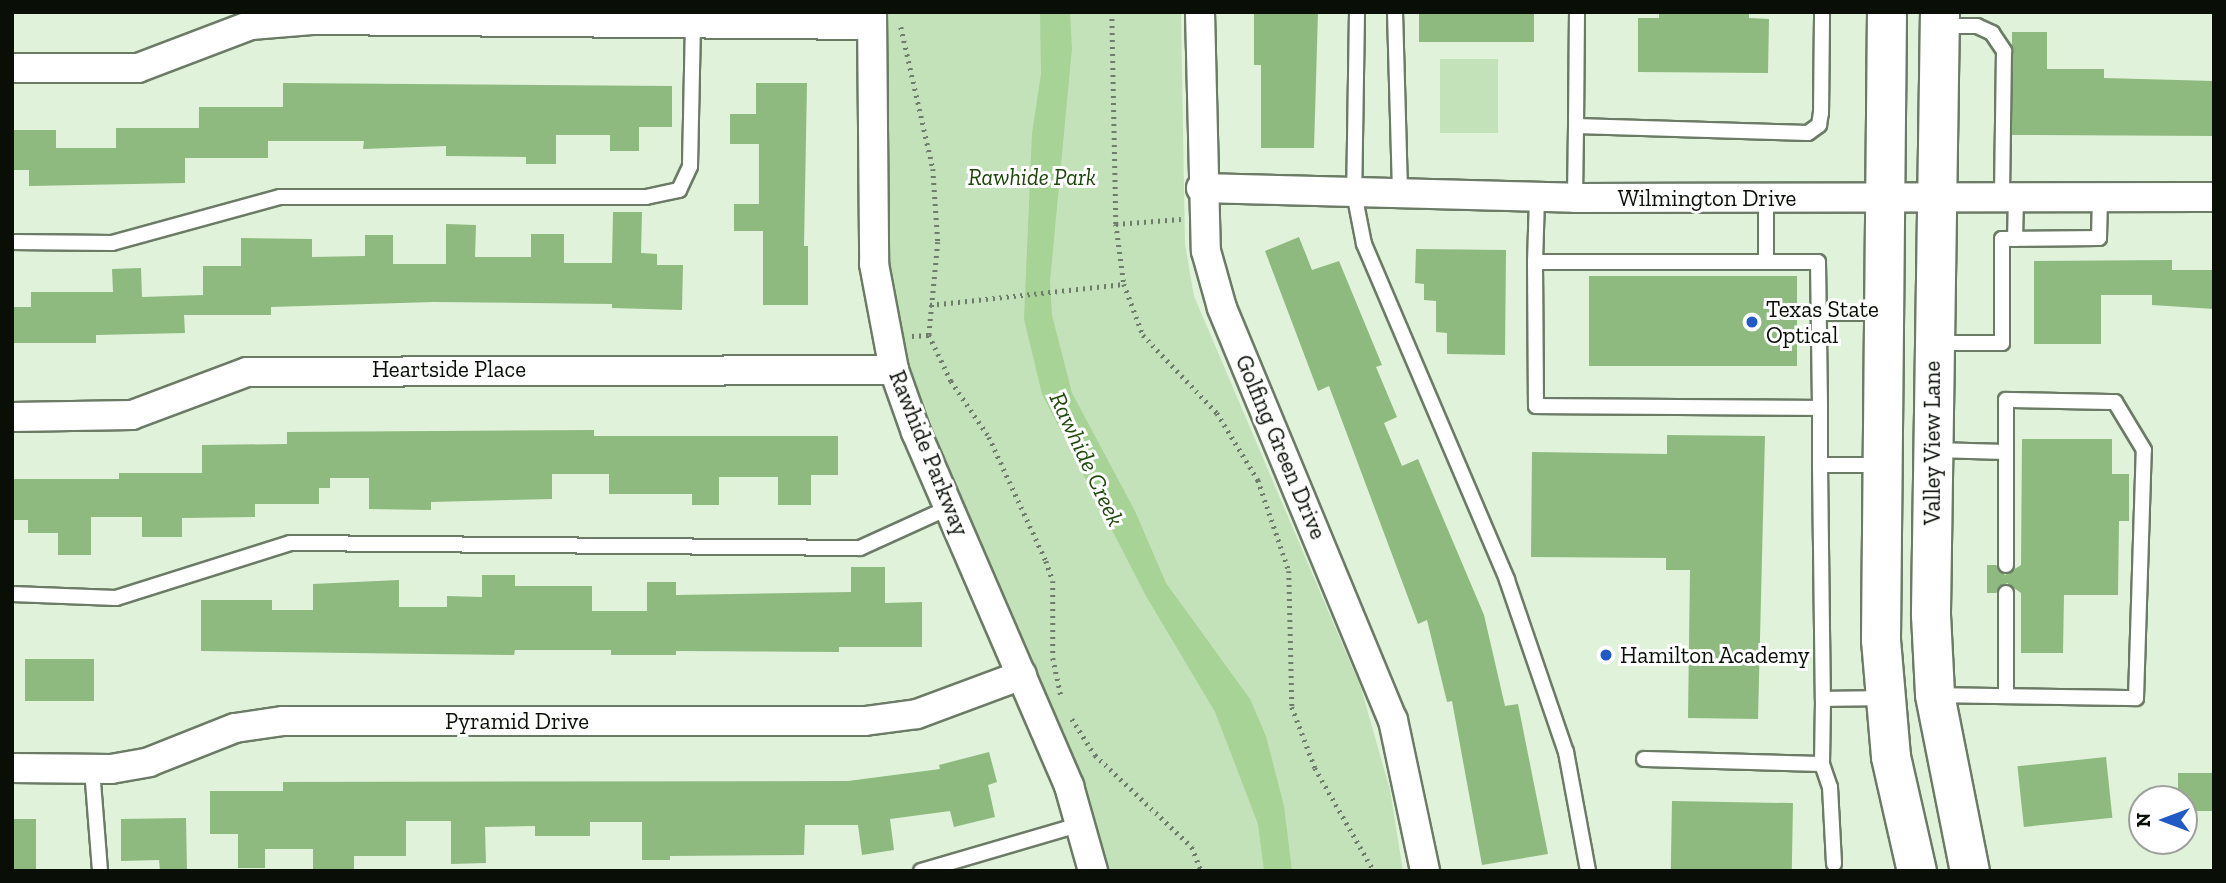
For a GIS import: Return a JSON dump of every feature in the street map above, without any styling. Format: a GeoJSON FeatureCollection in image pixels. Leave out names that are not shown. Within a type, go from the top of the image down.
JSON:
{"type":"FeatureCollection","features":[{"type":"Feature","properties":{"kind":"main road"},"geometry":{"type":"LineString","coordinates":[[1887,12],[1881,640],[1891,757],[1917,871]]}},
{"type":"Feature","properties":{"kind":"main road","name":"Valley View Lane"},"geometry":{"type":"LineString","coordinates":[[1940,19],[1932,450],[1935,695],[1970,871]]}},
{"type":"Feature","properties":{"kind":"main road"},"geometry":{"type":"LineString","coordinates":[[1885,698],[1935,695]]}},
{"type":"Feature","properties":{"kind":"street","name":"Golfing Green Drive"},"geometry":{"type":"LineString","coordinates":[[1200,12],[1202,218],[1222,308],[1393,720],[1425,871]]}},
{"type":"Feature","properties":{"kind":"street"},"geometry":{"type":"LineString","coordinates":[[12,68],[138,68],[251,25],[312,20],[881,18]]}},
{"type":"Feature","properties":{"kind":"street","name":"Rawhide Parkway"},"geometry":{"type":"LineString","coordinates":[[881,18],[874,264],[894,370],[1082,824],[1093,871]]}},
{"type":"Feature","properties":{"kind":"street","name":"Wilmington Drive"},"geometry":{"type":"LineString","coordinates":[[1201,188],[1536,198],[2214,197]]}},
{"type":"Feature","properties":{"kind":"street","name":"Heartside Place"},"geometry":{"type":"LineString","coordinates":[[12,417],[132,415],[247,372],[894,370]]}},
{"type":"Feature","properties":{"kind":"street","name":"Pyramid Drive"},"geometry":{"type":"LineString","coordinates":[[12,768],[92,769],[149,762],[235,728],[283,721],[865,721],[917,714],[1021,676]]}},
{"type":"Feature","properties":{"kind":"lane"},"geometry":{"type":"LineString","coordinates":[[1357,12],[1354,193],[1364,244],[1507,580],[1566,752],[1588,871]]}},
{"type":"Feature","properties":{"kind":"lane"},"geometry":{"type":"LineString","coordinates":[[1395,12],[1400,195]]}},
{"type":"Feature","properties":{"kind":"lane"},"geometry":{"type":"LineString","coordinates":[[1575,198],[1577,12]]}},
{"type":"Feature","properties":{"kind":"lane"},"geometry":{"type":"LineString","coordinates":[[1576,126],[1808,133],[1819,125],[1821,113],[1822,12]]}},
{"type":"Feature","properties":{"kind":"lane"},"geometry":{"type":"LineString","coordinates":[[12,242],[113,243],[280,197],[646,197],[679,190],[690,166],[692,19]]}},
{"type":"Feature","properties":{"kind":"lane"},"geometry":{"type":"LineString","coordinates":[[1940,19],[1976,26],[1992,33],[2004,51],[2009,198],[2015,239]]}},
{"type":"Feature","properties":{"kind":"lane"},"geometry":{"type":"LineString","coordinates":[[1933,343],[2002,343],[2002,239],[2099,238],[2100,196]]}},
{"type":"Feature","properties":{"kind":"lane"},"geometry":{"type":"LineString","coordinates":[[1536,198],[1536,406],[1820,408]]}},
{"type":"Feature","properties":{"kind":"lane"},"geometry":{"type":"LineString","coordinates":[[1766,198],[1766,262]]}},
{"type":"Feature","properties":{"kind":"lane"},"geometry":{"type":"LineString","coordinates":[[1535,262],[1818,262],[1822,764],[1830,787],[1833,864]]}},
{"type":"Feature","properties":{"kind":"lane"},"geometry":{"type":"LineString","coordinates":[[1819,313],[1883,313]]}},
{"type":"Feature","properties":{"kind":"lane"},"geometry":{"type":"LineString","coordinates":[[1935,695],[2136,698],[2144,450],[2115,402],[2006,400],[2006,565]]}},
{"type":"Feature","properties":{"kind":"lane"},"geometry":{"type":"LineString","coordinates":[[1932,450],[2006,452]]}},
{"type":"Feature","properties":{"kind":"lane"},"geometry":{"type":"LineString","coordinates":[[1820,465],[1881,465]]}},
{"type":"Feature","properties":{"kind":"lane"},"geometry":{"type":"LineString","coordinates":[[12,594],[116,597],[290,543],[860,548],[950,507]]}},
{"type":"Feature","properties":{"kind":"lane"},"geometry":{"type":"LineString","coordinates":[[2006,593],[2006,695]]}},
{"type":"Feature","properties":{"kind":"lane"},"geometry":{"type":"LineString","coordinates":[[1823,699],[1885,698]]}},
{"type":"Feature","properties":{"kind":"lane"},"geometry":{"type":"LineString","coordinates":[[1644,759],[1822,764]]}},
{"type":"Feature","properties":{"kind":"lane"},"geometry":{"type":"LineString","coordinates":[[92,769],[100,871]]}},
{"type":"Feature","properties":{"kind":"lane"},"geometry":{"type":"LineString","coordinates":[[921,871],[1082,824]]}},
{"type":"Feature","properties":{"kind":"path"},"geometry":{"type":"LineString","coordinates":[[1112,12],[1116,224],[1124,284],[1143,335],[1217,412],[1258,481],[1289,571],[1292,707],[1315,768],[1374,871]]}},
{"type":"Feature","properties":{"kind":"path"},"geometry":{"type":"LineString","coordinates":[[881,18],[933,169],[938,242],[929,335],[938,357],[989,438],[1050,571],[1053,658],[1062,701]]}},
{"type":"Feature","properties":{"kind":"path"},"geometry":{"type":"LineString","coordinates":[[1116,224],[1202,218]]}},
{"type":"Feature","properties":{"kind":"path"},"geometry":{"type":"LineString","coordinates":[[930,305],[1124,284]]}},
{"type":"Feature","properties":{"kind":"path"},"geometry":{"type":"LineString","coordinates":[[1067,710],[1095,755],[1192,847],[1201,871]]}},
{"type":"Feature","properties":{"kind":"green space","name":"Rawhide Park"},"geometry":{"type":"Polygon","coordinates":[[[877,12],[1181,12],[1185,244],[1194,296],[1361,688],[1390,790],[1403,871],[1097,871],[899,371],[881,265],[877,12]]]}},
{"type":"Feature","properties":{"kind":"green space"},"geometry":{"type":"Polygon","coordinates":[[[1440,59],[1498,59],[1498,133],[1440,133],[1440,59]]]}},
{"type":"Feature","properties":{"kind":"water","name":"Rawhide Creek"},"geometry":{"type":"Polygon","coordinates":[[[1040,12],[1070,12],[1072,48],[1050,282],[1052,315],[1072,393],[1135,511],[1166,583],[1250,699],[1266,736],[1284,806],[1292,871],[1264,871],[1258,824],[1215,712],[1146,596],[1042,394],[1024,319],[1032,133],[1041,74],[1040,12]]]}},
{"type":"Feature","properties":{"kind":"building"},"geometry":{"type":"Polygon","coordinates":[[[1254,12],[1318,12],[1314,148],[1261,148],[1261,65],[1254,65],[1254,12]]]}},
{"type":"Feature","properties":{"kind":"building"},"geometry":{"type":"Polygon","coordinates":[[[1419,12],[1534,12],[1534,42],[1419,42],[1419,12]]]}},
{"type":"Feature","properties":{"kind":"building"},"geometry":{"type":"Polygon","coordinates":[[[1659,12],[1749,12],[1749,18],[1769,19],[1768,73],[1638,72],[1638,18],[1659,18],[1659,12]]]}},
{"type":"Feature","properties":{"kind":"building"},"geometry":{"type":"Polygon","coordinates":[[[2012,32],[2047,32],[2047,69],[2104,69],[2104,78],[2214,81],[2214,136],[2012,135],[2012,32]]]}},
{"type":"Feature","properties":{"kind":"building"},"geometry":{"type":"Polygon","coordinates":[[[283,83],[672,86],[672,127],[639,127],[639,151],[610,151],[610,135],[556,135],[556,164],[526,164],[526,157],[446,156],[446,146],[363,149],[364,141],[268,141],[268,158],[185,158],[185,183],[29,186],[29,170],[12,170],[12,130],[56,130],[56,148],[116,148],[116,128],[199,128],[199,107],[283,107],[283,83]]]}},
{"type":"Feature","properties":{"kind":"building"},"geometry":{"type":"Polygon","coordinates":[[[756,83],[807,83],[804,246],[808,246],[808,305],[763,305],[763,231],[734,231],[734,204],[759,204],[759,144],[730,144],[730,114],[756,114],[756,83]]]}},
{"type":"Feature","properties":{"kind":"building"},"geometry":{"type":"Polygon","coordinates":[[[613,212],[642,212],[641,253],[657,254],[657,265],[683,265],[682,310],[612,308],[612,304],[433,302],[271,307],[271,315],[184,315],[185,333],[96,335],[96,343],[12,343],[12,307],[31,307],[31,292],[113,292],[112,269],[141,268],[142,297],[203,295],[203,266],[241,266],[241,238],[312,239],[312,257],[365,256],[365,235],[393,235],[393,264],[446,264],[446,224],[476,225],[475,257],[531,257],[531,234],[564,234],[564,263],[612,263],[613,212]]]}},
{"type":"Feature","properties":{"kind":"building"},"geometry":{"type":"Polygon","coordinates":[[[1299,237],[1312,270],[1339,261],[1382,365],[1376,367],[1397,417],[1384,423],[1402,466],[1418,459],[1484,615],[1505,706],[1518,704],[1548,854],[1482,865],[1452,701],[1447,702],[1427,620],[1418,624],[1329,386],[1318,391],[1265,251],[1299,237]]]}},
{"type":"Feature","properties":{"kind":"building"},"geometry":{"type":"Polygon","coordinates":[[[1416,249],[1506,250],[1505,355],[1447,354],[1447,333],[1436,332],[1436,301],[1424,300],[1424,284],[1415,283],[1416,249]]]}},
{"type":"Feature","properties":{"kind":"building"},"geometry":{"type":"Polygon","coordinates":[[[2172,260],[2172,270],[2214,270],[2214,309],[2152,305],[2152,295],[2101,295],[2101,344],[2034,344],[2034,261],[2172,260]]]}},
{"type":"Feature","properties":{"kind":"building"},"geometry":{"type":"Polygon","coordinates":[[[1589,276],[1797,276],[1797,366],[1589,366],[1589,276]]]}},
{"type":"Feature","properties":{"kind":"building"},"geometry":{"type":"Polygon","coordinates":[[[594,430],[594,436],[838,436],[838,475],[811,475],[811,505],[778,505],[778,477],[719,477],[719,505],[692,505],[692,494],[609,494],[609,474],[552,474],[552,499],[431,502],[431,510],[369,509],[369,478],[330,478],[330,488],[319,488],[319,504],[255,504],[255,517],[182,518],[182,537],[142,537],[142,517],[91,517],[91,555],[58,555],[58,533],[28,533],[28,520],[12,520],[12,479],[119,479],[119,473],[202,473],[202,445],[287,444],[287,432],[594,430]]]}},
{"type":"Feature","properties":{"kind":"building"},"geometry":{"type":"Polygon","coordinates":[[[1667,435],[1765,436],[1758,719],[1688,718],[1690,570],[1666,570],[1666,558],[1531,557],[1532,452],[1667,454],[1667,435]]]}},
{"type":"Feature","properties":{"kind":"building"},"geometry":{"type":"Polygon","coordinates":[[[2022,439],[2112,439],[2112,474],[2129,474],[2129,521],[2119,521],[2118,595],[2064,595],[2063,653],[2021,653],[2021,593],[2007,583],[1996,593],[1987,593],[1987,565],[1996,565],[2005,575],[2021,565],[2022,439]]]}},
{"type":"Feature","properties":{"kind":"building"},"geometry":{"type":"Polygon","coordinates":[[[851,567],[885,567],[885,603],[922,602],[922,647],[839,647],[839,652],[676,651],[676,655],[611,655],[611,650],[515,650],[514,655],[201,651],[201,600],[272,600],[272,610],[313,610],[313,584],[399,580],[399,607],[447,607],[447,596],[482,597],[482,575],[515,575],[515,586],[592,586],[592,611],[647,611],[647,582],[676,582],[676,595],[851,592],[851,567]]]}},
{"type":"Feature","properties":{"kind":"building"},"geometry":{"type":"Polygon","coordinates":[[[25,659],[94,659],[94,701],[25,701],[25,659]]]}},
{"type":"Feature","properties":{"kind":"building"},"geometry":{"type":"Polygon","coordinates":[[[989,752],[997,782],[988,785],[995,817],[954,827],[950,811],[890,819],[894,850],[862,855],[858,825],[805,825],[804,855],[670,856],[670,860],[642,860],[642,822],[590,822],[590,836],[535,836],[535,826],[485,827],[486,863],[451,864],[451,821],[406,821],[406,856],[354,856],[354,871],[313,871],[313,849],[265,849],[265,868],[238,868],[238,834],[210,834],[210,791],[283,791],[283,782],[848,781],[940,769],[939,765],[989,752]]]}},
{"type":"Feature","properties":{"kind":"building"},"geometry":{"type":"Polygon","coordinates":[[[2106,757],[2112,818],[2024,827],[2017,766],[2106,757]]]}},
{"type":"Feature","properties":{"kind":"building"},"geometry":{"type":"Polygon","coordinates":[[[2178,773],[2214,773],[2214,811],[2198,811],[2198,785],[2178,785],[2178,773]]]}},
{"type":"Feature","properties":{"kind":"building"},"geometry":{"type":"Polygon","coordinates":[[[1672,801],[1793,803],[1792,871],[1671,871],[1672,801]]]}},
{"type":"Feature","properties":{"kind":"building"},"geometry":{"type":"Polygon","coordinates":[[[186,818],[187,871],[160,871],[159,860],[121,861],[121,819],[186,818]]]}},
{"type":"Feature","properties":{"kind":"building"},"geometry":{"type":"Polygon","coordinates":[[[12,819],[36,819],[36,871],[12,871],[12,819]]]}},
{"type":"Feature","properties":{"kind":"place","name":"Texas State Optical"},"geometry":{"type":"Point","coordinates":[1752,322]}},
{"type":"Feature","properties":{"kind":"place","name":"Hamilton Academy"},"geometry":{"type":"Point","coordinates":[1606,655]}}]}
